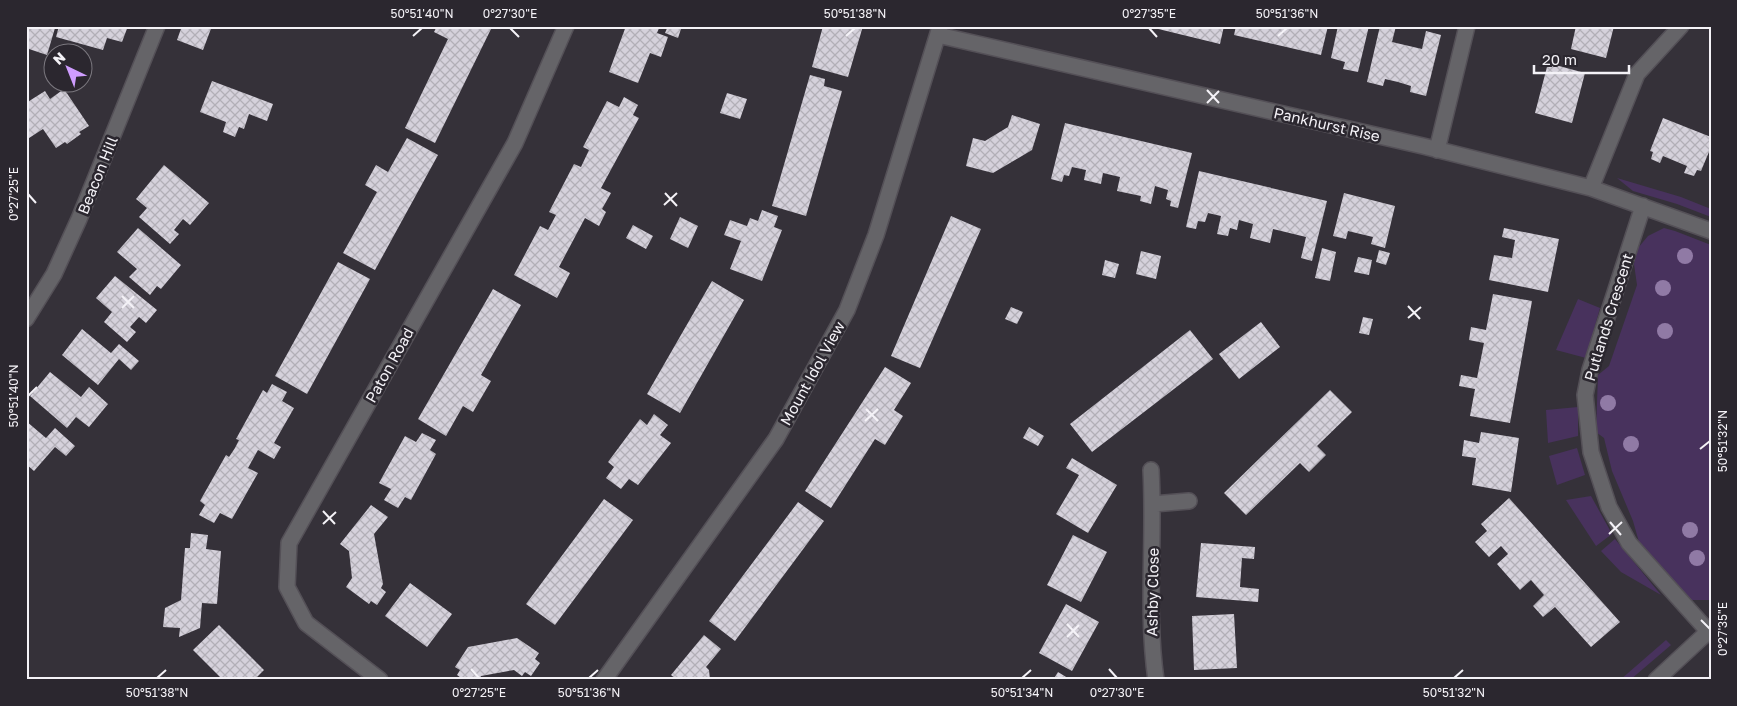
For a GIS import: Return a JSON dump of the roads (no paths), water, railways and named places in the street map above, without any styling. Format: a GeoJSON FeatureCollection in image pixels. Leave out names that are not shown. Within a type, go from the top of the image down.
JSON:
{"type":"FeatureCollection","features":[{"type":"Feature","properties":{"kind":"street","name":"Beacon Hill"},"geometry":{"type":"LineString","coordinates":[[26,319],[54,274],[79,220],[157,26]]}},
{"type":"Feature","properties":{"kind":"street","name":"Paton Road"},"geometry":{"type":"LineString","coordinates":[[380,680],[306,623],[287,587],[289,544],[515,143],[566,26]]}},
{"type":"Feature","properties":{"kind":"street"},"geometry":{"type":"LineString","coordinates":[[1437,150],[1466,26]]}},
{"type":"Feature","properties":{"kind":"street"},"geometry":{"type":"LineString","coordinates":[[1590,188],[1636,74],[1681,26]]}},
{"type":"Feature","properties":{"kind":"street","name":"Pankhurst Rise"},"geometry":{"type":"LineString","coordinates":[[939,31],[1590,188],[1711,231]]}},
{"type":"Feature","properties":{"kind":"street","name":"Mount Idol View"},"geometry":{"type":"LineString","coordinates":[[604,680],[776,439],[847,310],[876,235],[939,31]]}},
{"type":"Feature","properties":{"kind":"street","name":"Putlands Crescent"},"geometry":{"type":"LineString","coordinates":[[1643,206],[1586,386],[1585,395],[1591,452],[1609,508],[1629,543],[1709,630]]}},
{"type":"Feature","properties":{"kind":"street","name":"Ashby Close"},"geometry":{"type":"LineString","coordinates":[[1151,470],[1153,504],[1152,649],[1156,680]]}},
{"type":"Feature","properties":{"kind":"street"},"geometry":{"type":"LineString","coordinates":[[1153,504],[1189,501]]}},
{"type":"Feature","properties":{"kind":"street"},"geometry":{"type":"LineString","coordinates":[[1656,680],[1709,630]]}}]}
